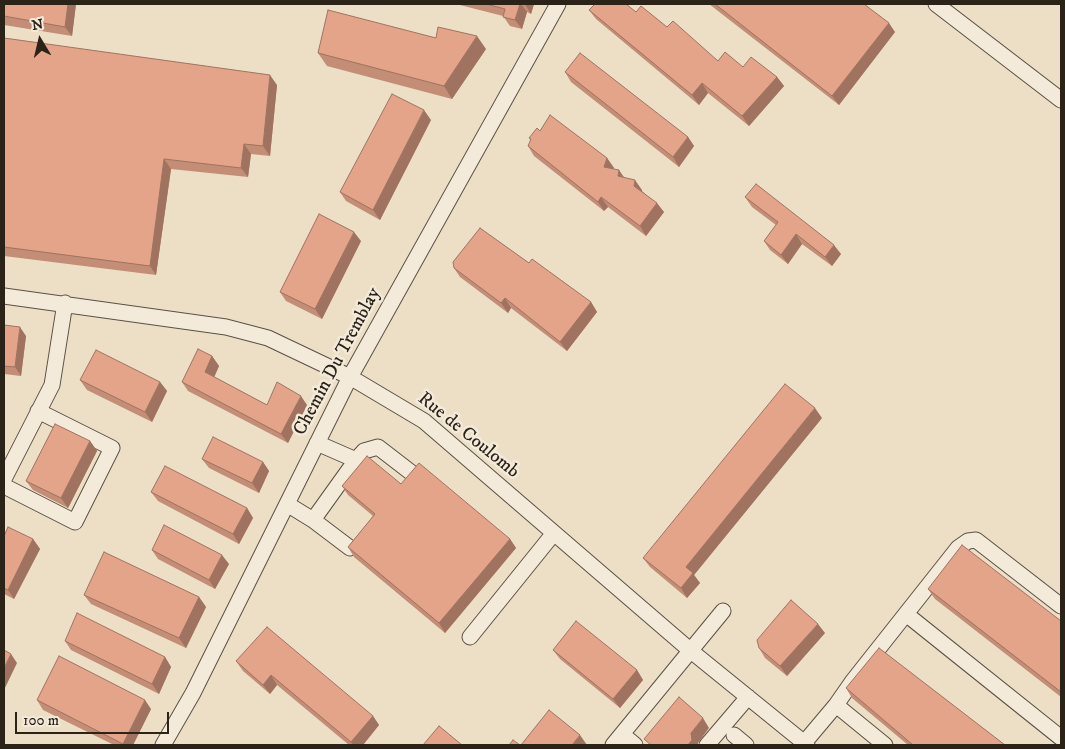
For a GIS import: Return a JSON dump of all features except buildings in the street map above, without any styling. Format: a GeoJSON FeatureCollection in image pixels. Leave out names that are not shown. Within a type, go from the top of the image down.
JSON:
{"type":"FeatureCollection","features":[{"type":"Feature","properties":{"kind":"street","name":"Chemin Du Tremblay"},"geometry":{"type":"LineString","coordinates":[[163,745],[193,693],[350,377],[558,4]]}},
{"type":"Feature","properties":{"kind":"street"},"geometry":{"type":"LineString","coordinates":[[936,4],[1061,100]]}},
{"type":"Feature","properties":{"kind":"street","name":"Rue de Coulomb"},"geometry":{"type":"LineString","coordinates":[[4,296],[65,303],[226,327],[268,338],[350,377],[424,421],[690,651],[748,697],[800,743]]}},
{"type":"Feature","properties":{"kind":"street"},"geometry":{"type":"LineString","coordinates":[[4,479],[52,385],[65,303]]}},
{"type":"Feature","properties":{"kind":"street"},"geometry":{"type":"LineString","coordinates":[[4,486],[26,490],[75,522],[112,448],[57,428],[38,411]]}},
{"type":"Feature","properties":{"kind":"street"},"geometry":{"type":"LineString","coordinates":[[317,443],[356,460]]}},
{"type":"Feature","properties":{"kind":"street"},"geometry":{"type":"LineString","coordinates":[[313,520],[364,451],[378,447],[413,474]]}},
{"type":"Feature","properties":{"kind":"street"},"geometry":{"type":"LineString","coordinates":[[287,504],[313,520],[350,548]]}},
{"type":"Feature","properties":{"kind":"street"},"geometry":{"type":"LineString","coordinates":[[470,637],[554,533]]}},
{"type":"Feature","properties":{"kind":"street"},"geometry":{"type":"LineString","coordinates":[[800,743],[836,705],[958,548],[968,541],[976,540],[1061,606]]}},
{"type":"Feature","properties":{"kind":"street"},"geometry":{"type":"LineString","coordinates":[[635,745],[618,740],[723,611]]}},
{"type":"Feature","properties":{"kind":"street"},"geometry":{"type":"LineString","coordinates":[[906,614],[1061,738]]}},
{"type":"Feature","properties":{"kind":"street"},"geometry":{"type":"LineString","coordinates":[[707,745],[748,697]]}},
{"type":"Feature","properties":{"kind":"street"},"geometry":{"type":"LineString","coordinates":[[836,705],[885,745]]}},
{"type":"Feature","properties":{"kind":"street"},"geometry":{"type":"LineString","coordinates":[[734,735],[746,745]]}}]}
